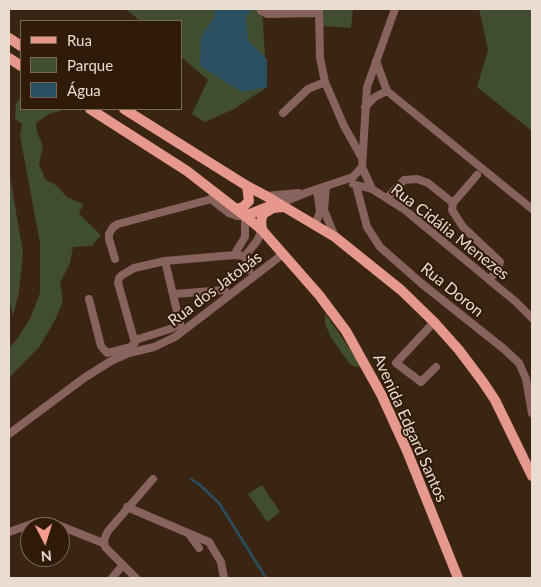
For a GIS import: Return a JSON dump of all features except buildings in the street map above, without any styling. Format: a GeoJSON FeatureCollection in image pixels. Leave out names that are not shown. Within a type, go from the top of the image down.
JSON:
{"type":"FeatureCollection","features":[{"type":"Feature","properties":{"kind":"main road"},"geometry":{"type":"LineString","coordinates":[[9,38],[20,45]]}},
{"type":"Feature","properties":{"kind":"main road"},"geometry":{"type":"LineString","coordinates":[[9,58],[20,65]]}},
{"type":"Feature","properties":{"kind":"main road","name":"Avenida Edgard Santos"},"geometry":{"type":"LineString","coordinates":[[92,110],[145,143],[262,230],[335,316],[364,362],[390,412],[458,578]]}},
{"type":"Feature","properties":{"kind":"main road"},"geometry":{"type":"LineString","coordinates":[[126,110],[247,186],[335,237],[401,290],[459,350],[495,400],[532,476]]}},
{"type":"Feature","properties":{"kind":"main road"},"geometry":{"type":"LineString","coordinates":[[236,209],[243,207],[248,201],[247,186]]}},
{"type":"Feature","properties":{"kind":"main road"},"geometry":{"type":"LineString","coordinates":[[245,216],[263,208],[281,205]]}},
{"type":"Feature","properties":{"kind":"main road"},"geometry":{"type":"LineString","coordinates":[[262,230],[262,217],[266,211],[281,205]]}},
{"type":"Feature","properties":{"kind":"street"},"geometry":{"type":"LineString","coordinates":[[260,9],[261,12],[266,14],[319,11],[320,58],[326,82],[344,126],[362,158]]}},
{"type":"Feature","properties":{"kind":"street"},"geometry":{"type":"LineString","coordinates":[[281,205],[308,192],[353,176],[362,167],[367,87],[395,9]]}},
{"type":"Feature","properties":{"kind":"street"},"geometry":{"type":"LineString","coordinates":[[376,61],[387,92],[532,209]]}},
{"type":"Feature","properties":{"kind":"street"},"geometry":{"type":"LineString","coordinates":[[282,113],[308,89],[326,82]]}},
{"type":"Feature","properties":{"kind":"street"},"geometry":{"type":"LineString","coordinates":[[365,107],[376,97],[387,92]]}},
{"type":"Feature","properties":{"kind":"street","name":"Rua Cidália Menezes"},"geometry":{"type":"LineString","coordinates":[[362,167],[372,189]]}},
{"type":"Feature","properties":{"kind":"street"},"geometry":{"type":"LineString","coordinates":[[453,203],[477,175]]}},
{"type":"Feature","properties":{"kind":"street"},"geometry":{"type":"LineString","coordinates":[[387,198],[404,180],[417,179],[428,183],[453,203],[454,213],[464,227],[500,262],[498,269],[489,280]]}},
{"type":"Feature","properties":{"kind":"street","name":"Rua Cidália Menezes"},"geometry":{"type":"LineString","coordinates":[[342,180],[372,189],[405,210],[532,318]]}},
{"type":"Feature","properties":{"kind":"street","name":"Rua Doron"},"geometry":{"type":"LineString","coordinates":[[356,185],[367,227],[380,247],[421,283],[520,363],[526,379],[532,413]]}},
{"type":"Feature","properties":{"kind":"street"},"geometry":{"type":"LineString","coordinates":[[326,187],[325,214],[335,237]]}},
{"type":"Feature","properties":{"kind":"street"},"geometry":{"type":"LineString","coordinates":[[315,225],[320,212],[317,189]]}},
{"type":"Feature","properties":{"kind":"street"},"geometry":{"type":"LineString","coordinates":[[266,196],[308,192]]}},
{"type":"Feature","properties":{"kind":"street"},"geometry":{"type":"LineString","coordinates":[[115,259],[109,234],[113,227],[213,195],[229,213],[245,216],[245,237],[234,256]]}},
{"type":"Feature","properties":{"kind":"street"},"geometry":{"type":"LineString","coordinates":[[245,256],[257,241],[262,230]]}},
{"type":"Feature","properties":{"kind":"street","name":"Rua dos Jatobás"},"geometry":{"type":"LineString","coordinates":[[9,434],[84,378],[111,361],[129,353],[154,347],[175,337],[283,254]]}},
{"type":"Feature","properties":{"kind":"street"},"geometry":{"type":"LineString","coordinates":[[89,299],[104,351],[107,353],[130,347],[134,345],[135,340],[120,291],[119,278],[134,268],[165,261],[245,256]]}},
{"type":"Feature","properties":{"kind":"street"},"geometry":{"type":"LineString","coordinates":[[245,256],[249,270]]}},
{"type":"Feature","properties":{"kind":"street"},"geometry":{"type":"LineString","coordinates":[[135,340],[180,324],[165,261]]}},
{"type":"Feature","properties":{"kind":"street"},"geometry":{"type":"LineString","coordinates":[[174,294],[225,290]]}},
{"type":"Feature","properties":{"kind":"street"},"geometry":{"type":"LineString","coordinates":[[433,324],[396,363],[421,382],[436,367]]}},
{"type":"Feature","properties":{"kind":"street"},"geometry":{"type":"LineString","coordinates":[[103,543],[108,530],[153,479]]}},
{"type":"Feature","properties":{"kind":"street"},"geometry":{"type":"LineString","coordinates":[[127,507],[209,542],[221,562],[224,578]]}},
{"type":"Feature","properties":{"kind":"street"},"geometry":{"type":"LineString","coordinates":[[9,532],[37,522],[48,521],[103,543],[122,566],[136,578]]}},
{"type":"Feature","properties":{"kind":"street"},"geometry":{"type":"LineString","coordinates":[[188,533],[200,548]]}},
{"type":"Feature","properties":{"kind":"street"},"geometry":{"type":"LineString","coordinates":[[112,578],[122,566]]}},
{"type":"Feature","properties":{"kind":"green space"},"geometry":{"type":"Polygon","coordinates":[[[126,9],[262,9],[267,87],[234,109],[205,122],[192,114],[208,80],[182,58],[182,20],[139,20],[126,9]]]}},
{"type":"Feature","properties":{"kind":"green space"},"geometry":{"type":"Polygon","coordinates":[[[321,9],[353,9],[351,28],[320,26],[321,9]]]}},
{"type":"Feature","properties":{"kind":"green space"},"geometry":{"type":"Polygon","coordinates":[[[479,9],[532,9],[532,131],[477,87],[488,50],[479,9]]]}},
{"type":"Feature","properties":{"kind":"green space"},"geometry":{"type":"Polygon","coordinates":[[[20,98],[20,110],[60,110],[49,114],[36,123],[37,132],[43,146],[39,164],[45,179],[57,186],[67,197],[83,204],[79,214],[101,235],[92,246],[73,247],[70,263],[60,283],[63,301],[55,320],[40,346],[9,378],[9,347],[14,343],[30,319],[40,293],[40,243],[20,136],[22,124],[15,119],[16,104],[20,98]]]}},
{"type":"Feature","properties":{"kind":"green space"},"geometry":{"type":"Polygon","coordinates":[[[9,170],[23,253],[19,292],[13,316],[9,299],[9,170]]]}},
{"type":"Feature","properties":{"kind":"green space"},"geometry":{"type":"Polygon","coordinates":[[[325,313],[361,367],[355,367],[349,363],[330,336],[325,323],[325,313]]]}},
{"type":"Feature","properties":{"kind":"green space"},"geometry":{"type":"Polygon","coordinates":[[[262,485],[280,512],[267,522],[248,494],[262,485]]]}},
{"type":"Feature","properties":{"kind":"water"},"geometry":{"type":"Polygon","coordinates":[[[214,9],[252,9],[246,17],[248,41],[267,59],[267,87],[242,92],[200,66],[201,37],[214,18],[214,9]]]}},
{"type":"Feature","properties":{"kind":"waterway"},"geometry":{"type":"LineString","coordinates":[[191,479],[219,503],[266,578]]}}]}
